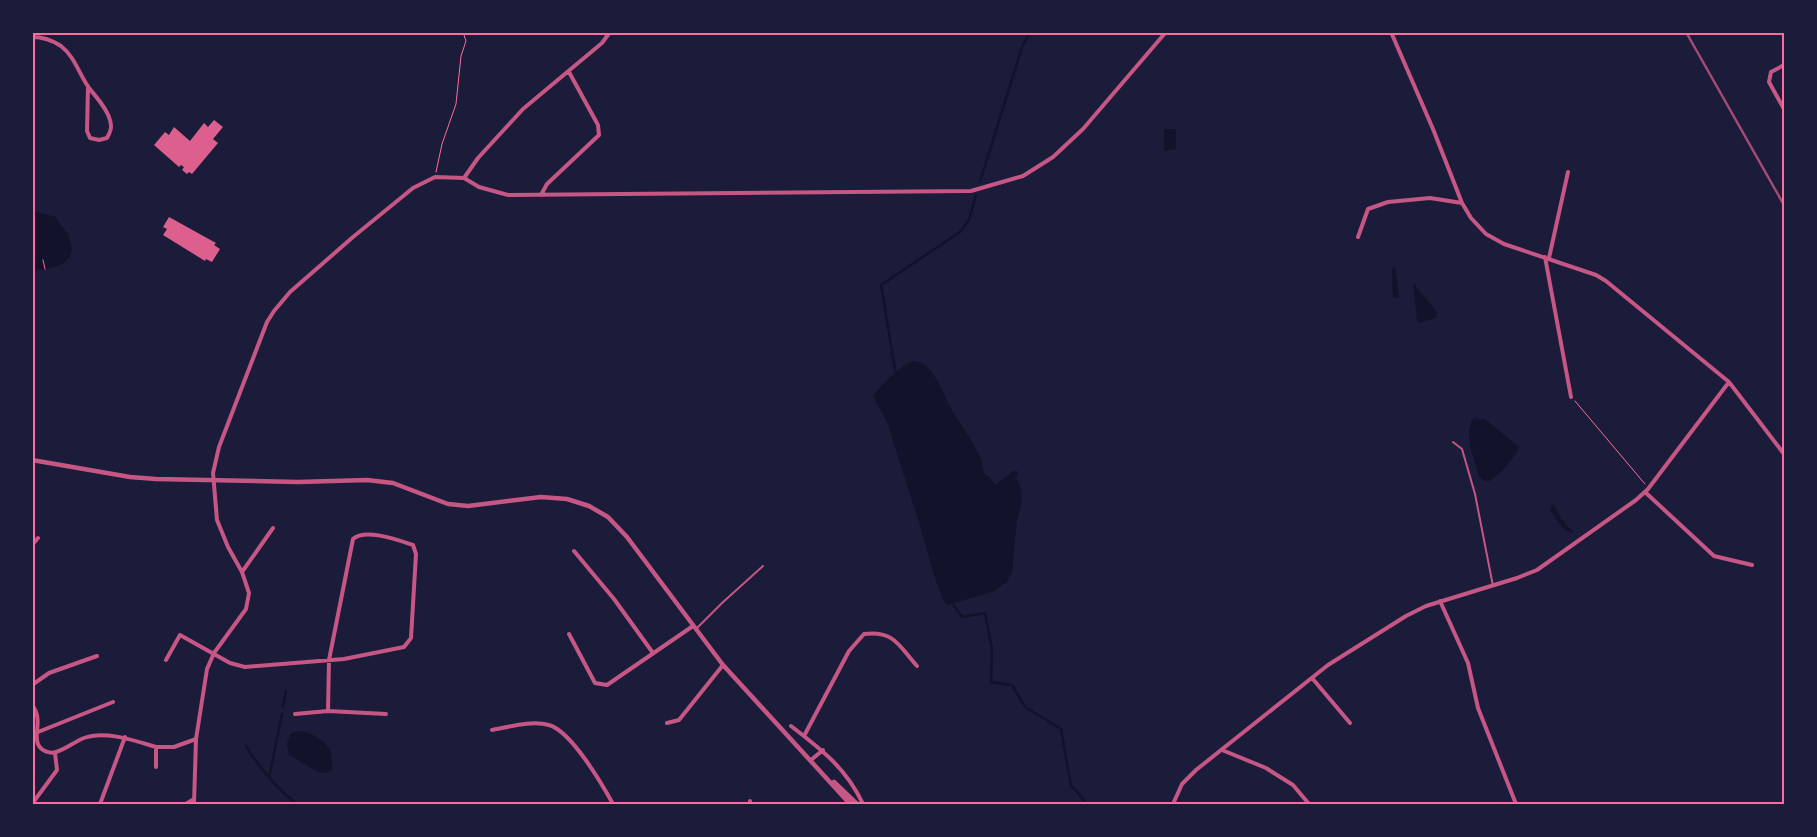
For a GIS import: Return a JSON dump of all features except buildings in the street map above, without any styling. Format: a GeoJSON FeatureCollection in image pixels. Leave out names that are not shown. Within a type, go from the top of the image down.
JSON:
{"type":"FeatureCollection","features":[{"type":"Feature","properties":{"kind":"street"},"geometry":{"type":"LineString","coordinates":[[464,178],[478,158],[523,109],[602,43],[610,32]]}},
{"type":"Feature","properties":{"kind":"street"},"geometry":{"type":"LineString","coordinates":[[194,804],[196,739],[207,669],[214,653],[246,609],[249,593],[242,572],[228,547],[217,520],[212,480],[219,447],[261,336],[274,311],[290,292],[413,188],[435,177],[464,178],[479,187],[508,196],[971,191],[1023,176],[1053,157],[1083,129],[1166,32]]}},
{"type":"Feature","properties":{"kind":"street"},"geometry":{"type":"LineString","coordinates":[[1391,32],[1430,121],[1462,203],[1471,218],[1486,234],[1504,244],[1547,257],[1596,275],[1606,281],[1729,382],[1784,454]]}},
{"type":"Feature","properties":{"kind":"street"},"geometry":{"type":"LineString","coordinates":[[32,37],[45,37],[62,46],[73,58],[88,86],[109,117],[112,130],[108,138],[99,140],[90,138],[87,131],[88,86]]}},
{"type":"Feature","properties":{"kind":"street"},"geometry":{"type":"LineString","coordinates":[[1784,65],[1772,72],[1769,82],[1784,109]]}},
{"type":"Feature","properties":{"kind":"street"},"geometry":{"type":"LineString","coordinates":[[542,195],[548,184],[599,135],[598,124],[569,72]]}},
{"type":"Feature","properties":{"kind":"street"},"geometry":{"type":"LineString","coordinates":[[1568,172],[1547,257],[1571,397]]}},
{"type":"Feature","properties":{"kind":"street"},"geometry":{"type":"LineString","coordinates":[[1358,237],[1368,209],[1388,202],[1430,198],[1462,203]]}},
{"type":"Feature","properties":{"kind":"street"},"geometry":{"type":"LineString","coordinates":[[1173,804],[1182,784],[1196,770],[1328,665],[1406,616],[1440,601],[1493,586],[1537,570],[1636,500],[1647,491],[1729,382]]}},
{"type":"Feature","properties":{"kind":"street"},"geometry":{"type":"LineString","coordinates":[[32,460],[130,477],[298,482],[367,480],[393,484],[448,504],[468,506],[541,497],[567,499],[589,506],[608,518],[627,537],[742,688],[850,804]]}},
{"type":"Feature","properties":{"kind":"street"},"geometry":{"type":"LineString","coordinates":[[1647,491],[1714,556],[1752,565]]}},
{"type":"Feature","properties":{"kind":"street"},"geometry":{"type":"LineString","coordinates":[[242,572],[273,528]]}},
{"type":"Feature","properties":{"kind":"street"},"geometry":{"type":"LineString","coordinates":[[166,660],[180,635],[230,663],[245,667],[328,660],[344,659],[404,647],[411,638],[416,554],[413,545],[366,534],[353,539],[328,660],[328,710]]}},
{"type":"Feature","properties":{"kind":"street"},"geometry":{"type":"LineString","coordinates":[[32,544],[38,538]]}},
{"type":"Feature","properties":{"kind":"street"},"geometry":{"type":"LineString","coordinates":[[574,551],[614,599],[653,653]]}},
{"type":"Feature","properties":{"kind":"street"},"geometry":{"type":"LineString","coordinates":[[1440,601],[1468,663],[1478,708],[1516,804]]}},
{"type":"Feature","properties":{"kind":"street"},"geometry":{"type":"LineString","coordinates":[[569,634],[596,683],[606,685],[694,627]]}},
{"type":"Feature","properties":{"kind":"street"},"geometry":{"type":"LineString","coordinates":[[804,736],[849,651],[864,634],[877,632],[890,636],[917,666]]}},
{"type":"Feature","properties":{"kind":"street"},"geometry":{"type":"LineString","coordinates":[[32,685],[49,673],[96,656]]}},
{"type":"Feature","properties":{"kind":"street"},"geometry":{"type":"LineString","coordinates":[[667,723],[679,720],[723,665]]}},
{"type":"Feature","properties":{"kind":"street"},"geometry":{"type":"LineString","coordinates":[[1312,678],[1350,723]]}},
{"type":"Feature","properties":{"kind":"street"},"geometry":{"type":"LineString","coordinates":[[38,732],[113,702]]}},
{"type":"Feature","properties":{"kind":"street"},"geometry":{"type":"LineString","coordinates":[[32,705],[38,718],[38,732],[35,743],[44,751],[55,753],[85,737],[125,737],[156,747],[174,747],[196,739]]}},
{"type":"Feature","properties":{"kind":"street"},"geometry":{"type":"LineString","coordinates":[[295,714],[328,710],[386,714]]}},
{"type":"Feature","properties":{"kind":"street"},"geometry":{"type":"LineString","coordinates":[[492,730],[541,723],[555,727],[581,753],[613,804]]}},
{"type":"Feature","properties":{"kind":"street"},"geometry":{"type":"LineString","coordinates":[[791,726],[823,750],[839,766],[855,788],[863,804]]}},
{"type":"Feature","properties":{"kind":"street"},"geometry":{"type":"LineString","coordinates":[[100,804],[125,737]]}},
{"type":"Feature","properties":{"kind":"street"},"geometry":{"type":"LineString","coordinates":[[156,747],[156,767]]}},
{"type":"Feature","properties":{"kind":"street"},"geometry":{"type":"LineString","coordinates":[[811,760],[823,750]]}},
{"type":"Feature","properties":{"kind":"street"},"geometry":{"type":"LineString","coordinates":[[1222,750],[1266,768],[1293,786],[1309,804]]}},
{"type":"Feature","properties":{"kind":"street"},"geometry":{"type":"LineString","coordinates":[[32,804],[57,770],[55,753]]}},
{"type":"Feature","properties":{"kind":"street"},"geometry":{"type":"LineString","coordinates":[[811,760],[857,804]]}},
{"type":"Feature","properties":{"kind":"street"},"geometry":{"type":"LineString","coordinates":[[186,804],[194,799]]}},
{"type":"Feature","properties":{"kind":"lane"},"geometry":{"type":"LineString","coordinates":[[1453,442],[1462,449],[1475,494],[1493,586]]}},
{"type":"Feature","properties":{"kind":"lane"},"geometry":{"type":"LineString","coordinates":[[694,627],[763,566]]}},
{"type":"Feature","properties":{"kind":"path"},"geometry":{"type":"LineString","coordinates":[[435,177],[442,144],[456,104],[461,56],[466,41],[464,32]]}},
{"type":"Feature","properties":{"kind":"path"},"geometry":{"type":"LineString","coordinates":[[43,260],[45,269]]}},
{"type":"Feature","properties":{"kind":"path"},"geometry":{"type":"LineString","coordinates":[[1571,397],[1616,449],[1647,491]]}},
{"type":"Feature","properties":{"kind":"shaded area"},"geometry":{"type":"Polygon","coordinates":[[[1164,129],[1176,129],[1176,149],[1164,151],[1164,129]]]}},
{"type":"Feature","properties":{"kind":"shaded area"},"geometry":{"type":"Polygon","coordinates":[[[32,211],[56,217],[66,231],[71,243],[71,251],[69,258],[58,266],[33,270],[32,211]]]}},
{"type":"Feature","properties":{"kind":"shaded area"},"geometry":{"type":"Polygon","coordinates":[[[1395,267],[1399,297],[1393,298],[1392,270],[1395,267]]]}},
{"type":"Feature","properties":{"kind":"shaded area"},"geometry":{"type":"Polygon","coordinates":[[[1413,283],[1437,312],[1437,317],[1421,323],[1417,320],[1413,283]]]}},
{"type":"Feature","properties":{"kind":"shaded area"},"geometry":{"type":"Polygon","coordinates":[[[913,361],[924,364],[931,371],[950,407],[976,449],[983,464],[984,473],[995,485],[1015,470],[1018,472],[1016,479],[1021,488],[1021,504],[1017,520],[1012,572],[1007,582],[994,591],[948,605],[944,601],[935,579],[887,422],[873,396],[896,372],[913,361]]]}},
{"type":"Feature","properties":{"kind":"shaded area"},"geometry":{"type":"Polygon","coordinates":[[[1477,417],[1478,420],[1485,419],[1519,447],[1514,457],[1505,467],[1487,482],[1479,477],[1470,445],[1469,431],[1472,419],[1474,420],[1477,417]]]}},
{"type":"Feature","properties":{"kind":"shaded area"},"geometry":{"type":"Polygon","coordinates":[[[1553,504],[1565,524],[1573,531],[1570,533],[1562,527],[1550,510],[1553,504]]]}},
{"type":"Feature","properties":{"kind":"shaded area"},"geometry":{"type":"Polygon","coordinates":[[[297,731],[312,735],[326,744],[331,753],[332,770],[325,773],[321,772],[289,755],[287,744],[290,734],[297,731]]]}},
{"type":"Feature","properties":{"kind":"waterway"},"geometry":{"type":"LineString","coordinates":[[980,182],[1022,47],[1030,32]]}},
{"type":"Feature","properties":{"kind":"waterway"},"geometry":{"type":"LineString","coordinates":[[896,376],[881,285],[960,232],[969,220],[976,195]]}},
{"type":"Feature","properties":{"kind":"waterway"},"geometry":{"type":"LineString","coordinates":[[952,601],[962,617],[985,613],[992,649],[991,682],[1012,685],[1025,707],[1061,729],[1071,785],[1087,804]]}},
{"type":"Feature","properties":{"kind":"waterway"},"geometry":{"type":"LineString","coordinates":[[283,707],[286,691]]}},
{"type":"Feature","properties":{"kind":"waterway"},"geometry":{"type":"LineString","coordinates":[[269,778],[282,714]]}},
{"type":"Feature","properties":{"kind":"waterway"},"geometry":{"type":"LineString","coordinates":[[246,746],[269,777],[296,804]]}},
{"type":"Feature","properties":{"kind":"railway"},"geometry":{"type":"LineString","coordinates":[[1686,32],[1784,205]]}}]}
